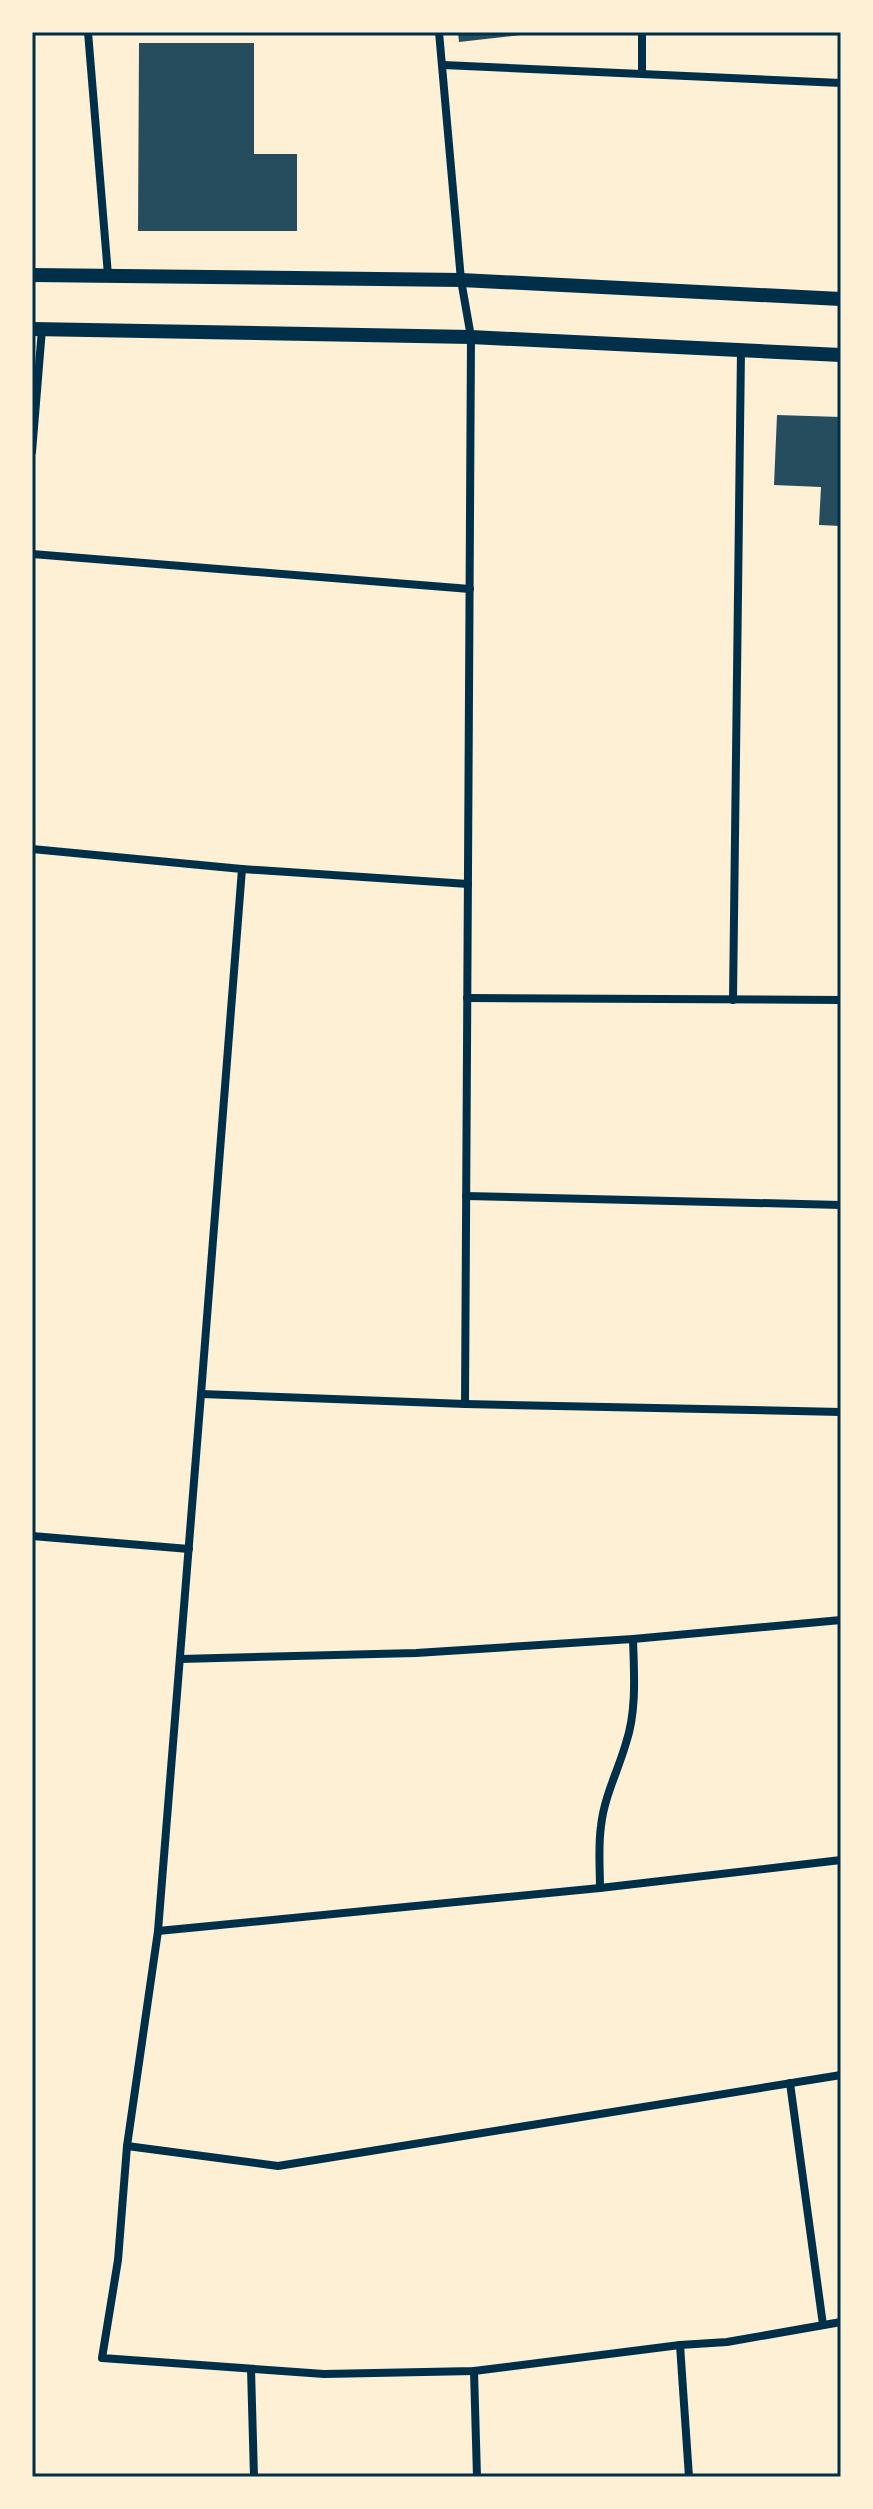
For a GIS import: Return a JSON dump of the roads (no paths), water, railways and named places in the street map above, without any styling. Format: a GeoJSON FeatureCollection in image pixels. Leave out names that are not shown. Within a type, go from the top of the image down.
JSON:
{"type":"FeatureCollection","features":[{"type":"Feature","properties":{"kind":"street"},"geometry":{"type":"LineString","coordinates":[[88,32],[108,275]]}},
{"type":"Feature","properties":{"kind":"street"},"geometry":{"type":"LineString","coordinates":[[439,32],[461,280],[471,337],[465,1404]]}},
{"type":"Feature","properties":{"kind":"street"},"geometry":{"type":"LineString","coordinates":[[642,32],[642,74]]}},
{"type":"Feature","properties":{"kind":"street"},"geometry":{"type":"LineString","coordinates":[[443,65],[841,83]]}},
{"type":"Feature","properties":{"kind":"street"},"geometry":{"type":"LineString","coordinates":[[32,275],[461,280],[841,299]]}},
{"type":"Feature","properties":{"kind":"street"},"geometry":{"type":"LineString","coordinates":[[32,452],[37,329],[471,337],[841,355]]}},
{"type":"Feature","properties":{"kind":"street"},"geometry":{"type":"LineString","coordinates":[[733,1000],[741,350]]}},
{"type":"Feature","properties":{"kind":"street"},"geometry":{"type":"LineString","coordinates":[[32,554],[470,589]]}},
{"type":"Feature","properties":{"kind":"street"},"geometry":{"type":"LineString","coordinates":[[32,849],[242,869],[468,884]]}},
{"type":"Feature","properties":{"kind":"street"},"geometry":{"type":"LineString","coordinates":[[242,869],[158,1931],[127,2146],[118,2260],[102,2358],[324,2374],[474,2371],[727,2342],[841,2322]]}},
{"type":"Feature","properties":{"kind":"street"},"geometry":{"type":"LineString","coordinates":[[467,998],[841,1000]]}},
{"type":"Feature","properties":{"kind":"street"},"geometry":{"type":"LineString","coordinates":[[466,1196],[841,1205]]}},
{"type":"Feature","properties":{"kind":"street"},"geometry":{"type":"LineString","coordinates":[[201,1394],[465,1404],[841,1412]]}},
{"type":"Feature","properties":{"kind":"street"},"geometry":{"type":"LineString","coordinates":[[32,1536],[189,1549]]}},
{"type":"Feature","properties":{"kind":"street"},"geometry":{"type":"LineString","coordinates":[[180,1659],[416,1653],[633,1639],[841,1620]]}},
{"type":"Feature","properties":{"kind":"street"},"geometry":{"type":"LineString","coordinates":[[600,1888],[601,1826],[606,1800],[628,1740],[634,1682],[633,1639]]}},
{"type":"Feature","properties":{"kind":"street"},"geometry":{"type":"LineString","coordinates":[[158,1931],[600,1888],[841,1860]]}},
{"type":"Feature","properties":{"kind":"street"},"geometry":{"type":"LineString","coordinates":[[127,2146],[278,2166],[841,2075]]}},
{"type":"Feature","properties":{"kind":"street"},"geometry":{"type":"LineString","coordinates":[[790,2083],[823,2325]]}},
{"type":"Feature","properties":{"kind":"street"},"geometry":{"type":"LineString","coordinates":[[680,2345],[689,2477]]}},
{"type":"Feature","properties":{"kind":"street"},"geometry":{"type":"LineString","coordinates":[[251,2369],[254,2477]]}},
{"type":"Feature","properties":{"kind":"street"},"geometry":{"type":"LineString","coordinates":[[474,2371],[477,2477]]}}]}
